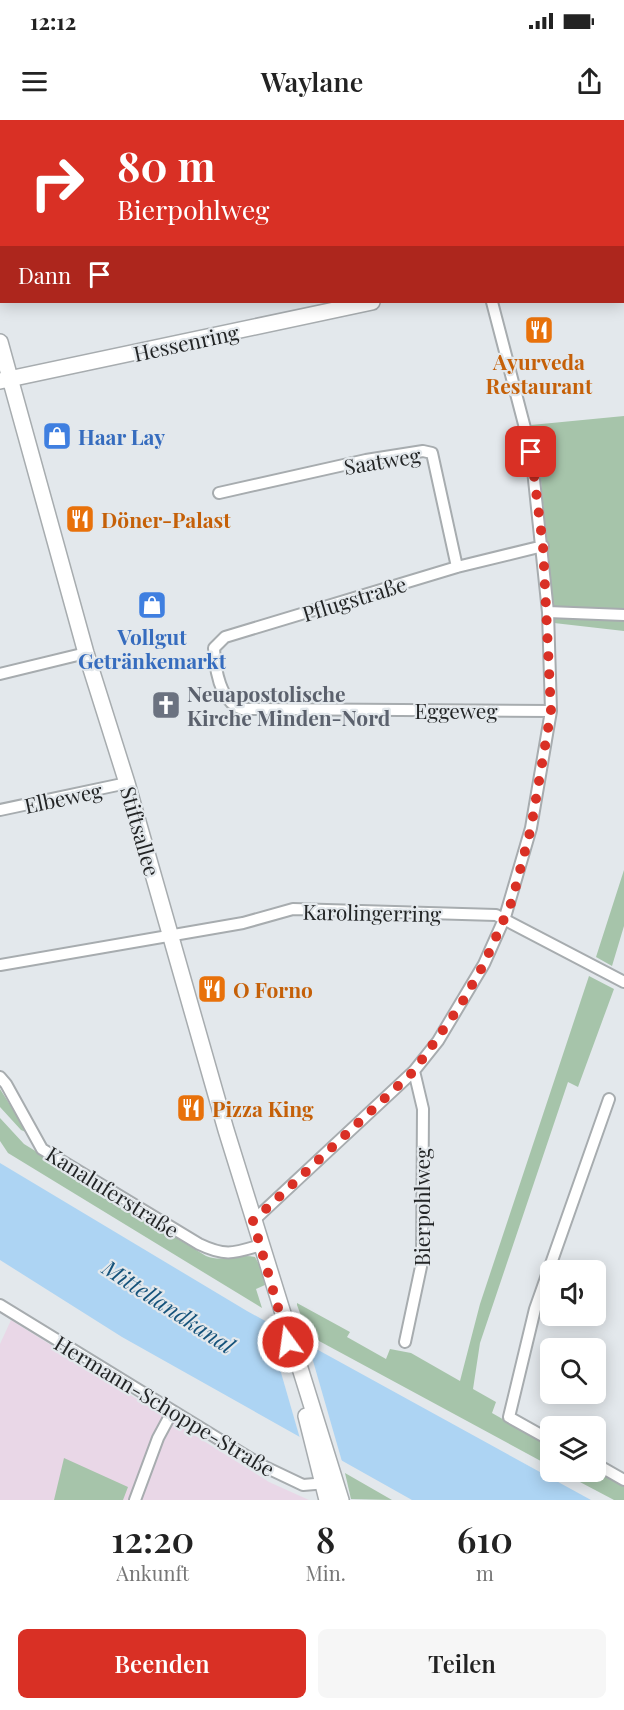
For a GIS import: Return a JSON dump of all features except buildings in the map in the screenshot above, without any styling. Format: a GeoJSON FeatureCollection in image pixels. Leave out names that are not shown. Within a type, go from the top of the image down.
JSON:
{"type":"FeatureCollection","features":[{"type":"Feature","properties":{"kind":"main road","name":"Hessenring"},"geometry":{"type":"LineString","coordinates":[[5,380],[367,303]]}},
{"type":"Feature","properties":{"kind":"main road","name":"Stiftsallee"},"geometry":{"type":"LineString","coordinates":[[0,342],[5,380],[127,783],[253,1221],[330,1477],[341,1500]]}},
{"type":"Feature","properties":{"kind":"main road","name":"Stiftsallee"},"geometry":{"type":"LineString","coordinates":[[283,1319],[316,1457],[330,1477],[327,1500]]}},
{"type":"Feature","properties":{"kind":"street"},"geometry":{"type":"LineString","coordinates":[[253,1221],[414,1071],[460,1006],[484,964],[504,917],[531,828],[551,711],[548,612],[543,546],[531,452],[492,303]]}},
{"type":"Feature","properties":{"kind":"street","name":"Saatweg"},"geometry":{"type":"LineString","coordinates":[[219,493],[366,460],[423,451],[432,453],[457,567]]}},
{"type":"Feature","properties":{"kind":"street","name":"Pflugstraße"},"geometry":{"type":"LineString","coordinates":[[224,693],[214,648],[220,640],[457,567],[543,546]]}},
{"type":"Feature","properties":{"kind":"street"},"geometry":{"type":"LineString","coordinates":[[548,612],[624,615]]}},
{"type":"Feature","properties":{"kind":"street"},"geometry":{"type":"LineString","coordinates":[[0,674],[86,653]]}},
{"type":"Feature","properties":{"kind":"street","name":"Eggeweg"},"geometry":{"type":"LineString","coordinates":[[224,693],[234,705],[242,709],[551,711]]}},
{"type":"Feature","properties":{"kind":"street","name":"Elbeweg"},"geometry":{"type":"LineString","coordinates":[[0,810],[127,783]]}},
{"type":"Feature","properties":{"kind":"street","name":"Karolingerring"},"geometry":{"type":"LineString","coordinates":[[0,965],[171,937],[243,923],[293,909],[504,917],[624,982]]}},
{"type":"Feature","properties":{"kind":"street","name":"Bierpohlweg"},"geometry":{"type":"LineString","coordinates":[[405,1342],[422,1262],[423,1109],[414,1071]]}},
{"type":"Feature","properties":{"kind":"street","name":"Kanaluferstraße"},"geometry":{"type":"LineString","coordinates":[[0,1077],[42,1149],[199,1244],[219,1253],[230,1254],[261,1245]]}},
{"type":"Feature","properties":{"kind":"street"},"geometry":{"type":"LineString","coordinates":[[540,1434],[509,1417],[535,1309],[609,1099]]}},
{"type":"Feature","properties":{"kind":"street","name":"Hermann-Schoppe-Straße"},"geometry":{"type":"LineString","coordinates":[[0,1305],[172,1412],[288,1479],[303,1485],[330,1477]]}},
{"type":"Feature","properties":{"kind":"street"},"geometry":{"type":"LineString","coordinates":[[135,1500],[158,1438],[172,1412]]}},
{"type":"Feature","properties":{"kind":"street"},"geometry":{"type":"LineString","coordinates":[[606,1469],[624,1479]]}},
{"type":"Feature","properties":{"kind":"shaded area"},"geometry":{"type":"Polygon","coordinates":[[[11,1320],[269,1482],[309,1500],[0,1500],[0,1344],[11,1320]]]}},
{"type":"Feature","properties":{"kind":"green space"},"geometry":{"type":"Polygon","coordinates":[[[624,416],[624,631],[554,623],[538,448],[531,425],[624,416]]]}},
{"type":"Feature","properties":{"kind":"green space"},"geometry":{"type":"Polygon","coordinates":[[[624,870],[624,926],[612,966],[596,957],[624,870]]]}},
{"type":"Feature","properties":{"kind":"green space"},"geometry":{"type":"Polygon","coordinates":[[[589,976],[614,989],[578,1087],[568,1082],[480,1343],[473,1389],[496,1402],[492,1413],[540,1440],[540,1461],[308,1335],[297,1303],[350,1332],[347,1337],[386,1359],[390,1349],[411,1353],[460,1381],[480,1304],[589,976]]]}},
{"type":"Feature","properties":{"kind":"green space"},"geometry":{"type":"Polygon","coordinates":[[[0,1089],[28,1133],[21,1130],[0,1107],[0,1089]]]}},
{"type":"Feature","properties":{"kind":"green space"},"geometry":{"type":"Polygon","coordinates":[[[0,1118],[24,1144],[206,1256],[219,1259],[255,1257],[261,1268],[265,1285],[256,1289],[262,1308],[8,1153],[0,1141],[0,1118]]]}},
{"type":"Feature","properties":{"kind":"green space"},"geometry":{"type":"Polygon","coordinates":[[[64,1458],[128,1487],[123,1500],[54,1500],[64,1458]]]}},
{"type":"Feature","properties":{"kind":"green space"},"geometry":{"type":"Polygon","coordinates":[[[345,1473],[392,1500],[351,1499],[345,1473]]]}},
{"type":"Feature","properties":{"kind":"green space"},"geometry":{"type":"Polygon","coordinates":[[[606,1477],[624,1487],[624,1500],[614,1500],[580,1482],[606,1482],[606,1477]]]}},
{"type":"Feature","properties":{"kind":"water","name":"Mittellandkanal"},"geometry":{"type":"Polygon","coordinates":[[[0,1163],[247,1311],[540,1472],[540,1482],[558,1482],[591,1500],[412,1500],[122,1337],[0,1260],[0,1163]]]}},
{"type":"Feature","properties":{"kind":"pier"},"geometry":{"type":"Polygon","coordinates":[[[265,1317],[307,1340],[343,1465],[301,1442],[265,1317]]]}},
{"type":"Feature","properties":{"kind":"place","name":"Ayurveda Restaurant"},"geometry":{"type":"Point","coordinates":[539,330]}},
{"type":"Feature","properties":{"kind":"place","name":"Haar Lay"},"geometry":{"type":"Point","coordinates":[57,436]}},
{"type":"Feature","properties":{"kind":"place","name":"Döner-Palast"},"geometry":{"type":"Point","coordinates":[80,519]}},
{"type":"Feature","properties":{"kind":"place","name":"Vollgut Getränkemarkt"},"geometry":{"type":"Point","coordinates":[152,605]}},
{"type":"Feature","properties":{"kind":"place","name":"Neuapostolische Kirche Minden-Nord"},"geometry":{"type":"Point","coordinates":[166,705]}},
{"type":"Feature","properties":{"kind":"place","name":"O Forno"},"geometry":{"type":"Point","coordinates":[212,989]}},
{"type":"Feature","properties":{"kind":"place","name":"Pizza King"},"geometry":{"type":"Point","coordinates":[191,1108]}},
{"type":"Feature","properties":{"kind":"route"},"geometry":{"type":"LineString","coordinates":[[288,1342],[253,1221],[414,1071],[438,1041],[460,1006],[484,964],[512,901],[531,828],[551,711],[543,546],[531,452]]}}]}
